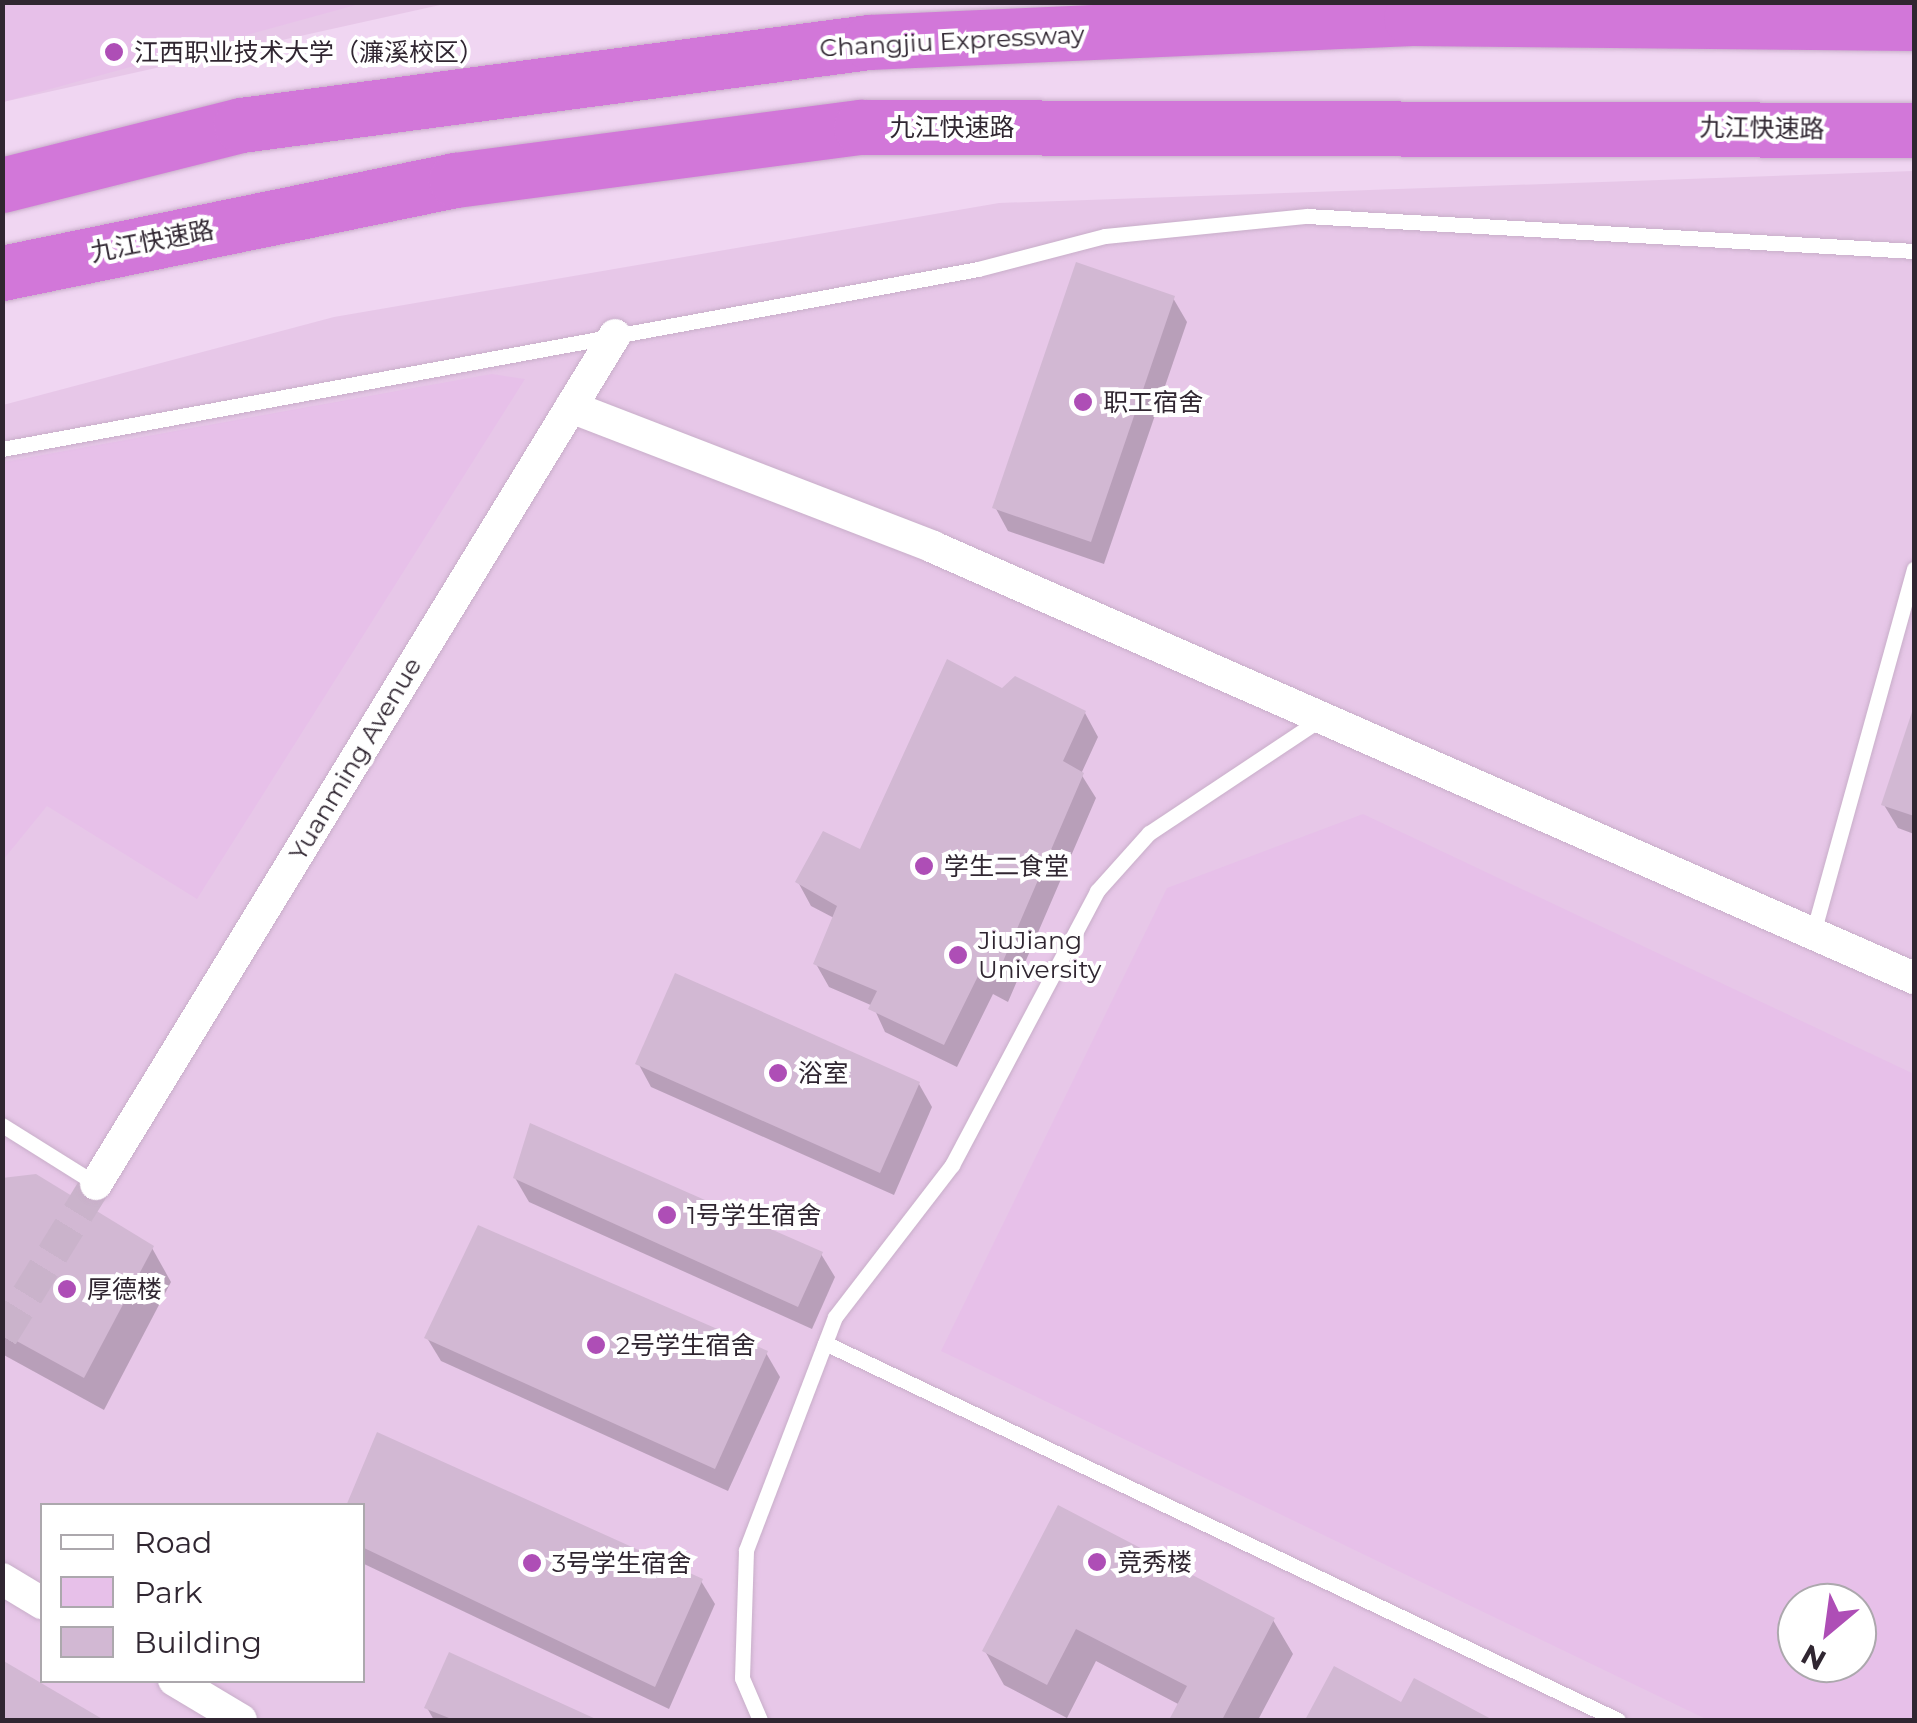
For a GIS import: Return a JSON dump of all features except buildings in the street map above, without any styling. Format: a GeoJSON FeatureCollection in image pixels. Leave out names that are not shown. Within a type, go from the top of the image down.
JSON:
{"type":"FeatureCollection","features":[{"type":"Feature","properties":{"kind":"highway","name":"Changjiu Expressway"},"geometry":{"type":"LineString","coordinates":[[2,185],[241,125],[869,42],[1411,18],[1914,23]]}},
{"type":"Feature","properties":{"kind":"highway","name":"九江快速路"},"geometry":{"type":"LineString","coordinates":[[2,273],[456,180],[861,127],[1914,130]]}},
{"type":"Feature","properties":{"kind":"street","name":"Yuanming Avenue"},"geometry":{"type":"LineString","coordinates":[[96,1184],[615,335]]}},
{"type":"Feature","properties":{"kind":"street"},"geometry":{"type":"LineString","coordinates":[[571,406],[934,546],[1914,978]]}},
{"type":"Feature","properties":{"kind":"street"},"geometry":{"type":"LineString","coordinates":[[2,1579],[40,1602]]}},
{"type":"Feature","properties":{"kind":"street"},"geometry":{"type":"LineString","coordinates":[[179,1683],[242,1720]]}},
{"type":"Feature","properties":{"kind":"lane"},"geometry":{"type":"LineString","coordinates":[[2,448],[978,269],[1105,236],[1308,216],[1914,251]]}},
{"type":"Feature","properties":{"kind":"lane"},"geometry":{"type":"LineString","coordinates":[[1813,934],[1914,569]]}},
{"type":"Feature","properties":{"kind":"lane"},"geometry":{"type":"LineString","coordinates":[[760,1720],[742,1678],[746,1550],[824,1343],[952,1165],[1097,891],[1149,833],[1322,717]]}},
{"type":"Feature","properties":{"kind":"lane"},"geometry":{"type":"LineString","coordinates":[[2,1124],[96,1184]]}},
{"type":"Feature","properties":{"kind":"lane"},"geometry":{"type":"LineString","coordinates":[[824,1343],[1618,1720]]}},
{"type":"Feature","properties":{"kind":"shaded area","name":"江西职业技术大学（濂溪校区）"},"geometry":{"type":"Polygon","coordinates":[[[3,2],[449,3],[3,102],[3,2]]]}},
{"type":"Feature","properties":{"kind":"shaded area","name":"JiuJiang University"},"geometry":{"type":"Polygon","coordinates":[[[1914,171],[1914,1720],[3,1720],[3,405],[334,317],[999,203],[1914,171]]]}},
{"type":"Feature","properties":{"kind":"green space","name":"江西职业技术大学（濂溪校区）"},"geometry":{"type":"Polygon","coordinates":[[[3,2],[363,2],[363,3],[3,102],[3,2]]]}},
{"type":"Feature","properties":{"kind":"green space"},"geometry":{"type":"Polygon","coordinates":[[[492,374],[525,379],[197,899],[47,806],[3,860],[3,462],[492,374]]]}},
{"type":"Feature","properties":{"kind":"green space"},"geometry":{"type":"Polygon","coordinates":[[[1363,814],[1914,1074],[1914,1720],[1708,1720],[941,1351],[1167,888],[1363,814]]]}},
{"type":"Feature","properties":{"kind":"tunnel"},"geometry":{"type":"LineString","coordinates":[[2,1336],[96,1184]]}},
{"type":"Feature","properties":{"kind":"place","name":"江西职业技术大学（濂溪校区）"},"geometry":{"type":"Point","coordinates":[114,52]}},
{"type":"Feature","properties":{"kind":"place","name":"职工宿舍"},"geometry":{"type":"Point","coordinates":[1083,402]}},
{"type":"Feature","properties":{"kind":"place","name":"学生二食堂"},"geometry":{"type":"Point","coordinates":[924,866]}},
{"type":"Feature","properties":{"kind":"place","name":"JiuJiang University"},"geometry":{"type":"Point","coordinates":[958,955]}},
{"type":"Feature","properties":{"kind":"place","name":"浴室"},"geometry":{"type":"Point","coordinates":[778,1073]}},
{"type":"Feature","properties":{"kind":"place","name":"1号学生宿舍"},"geometry":{"type":"Point","coordinates":[667,1215]}},
{"type":"Feature","properties":{"kind":"place","name":"厚德楼"},"geometry":{"type":"Point","coordinates":[67,1289]}},
{"type":"Feature","properties":{"kind":"place","name":"2号学生宿舍"},"geometry":{"type":"Point","coordinates":[596,1345]}},
{"type":"Feature","properties":{"kind":"place","name":"竞秀楼"},"geometry":{"type":"Point","coordinates":[1097,1562]}},
{"type":"Feature","properties":{"kind":"place","name":"3号学生宿舍"},"geometry":{"type":"Point","coordinates":[532,1563]}}]}
